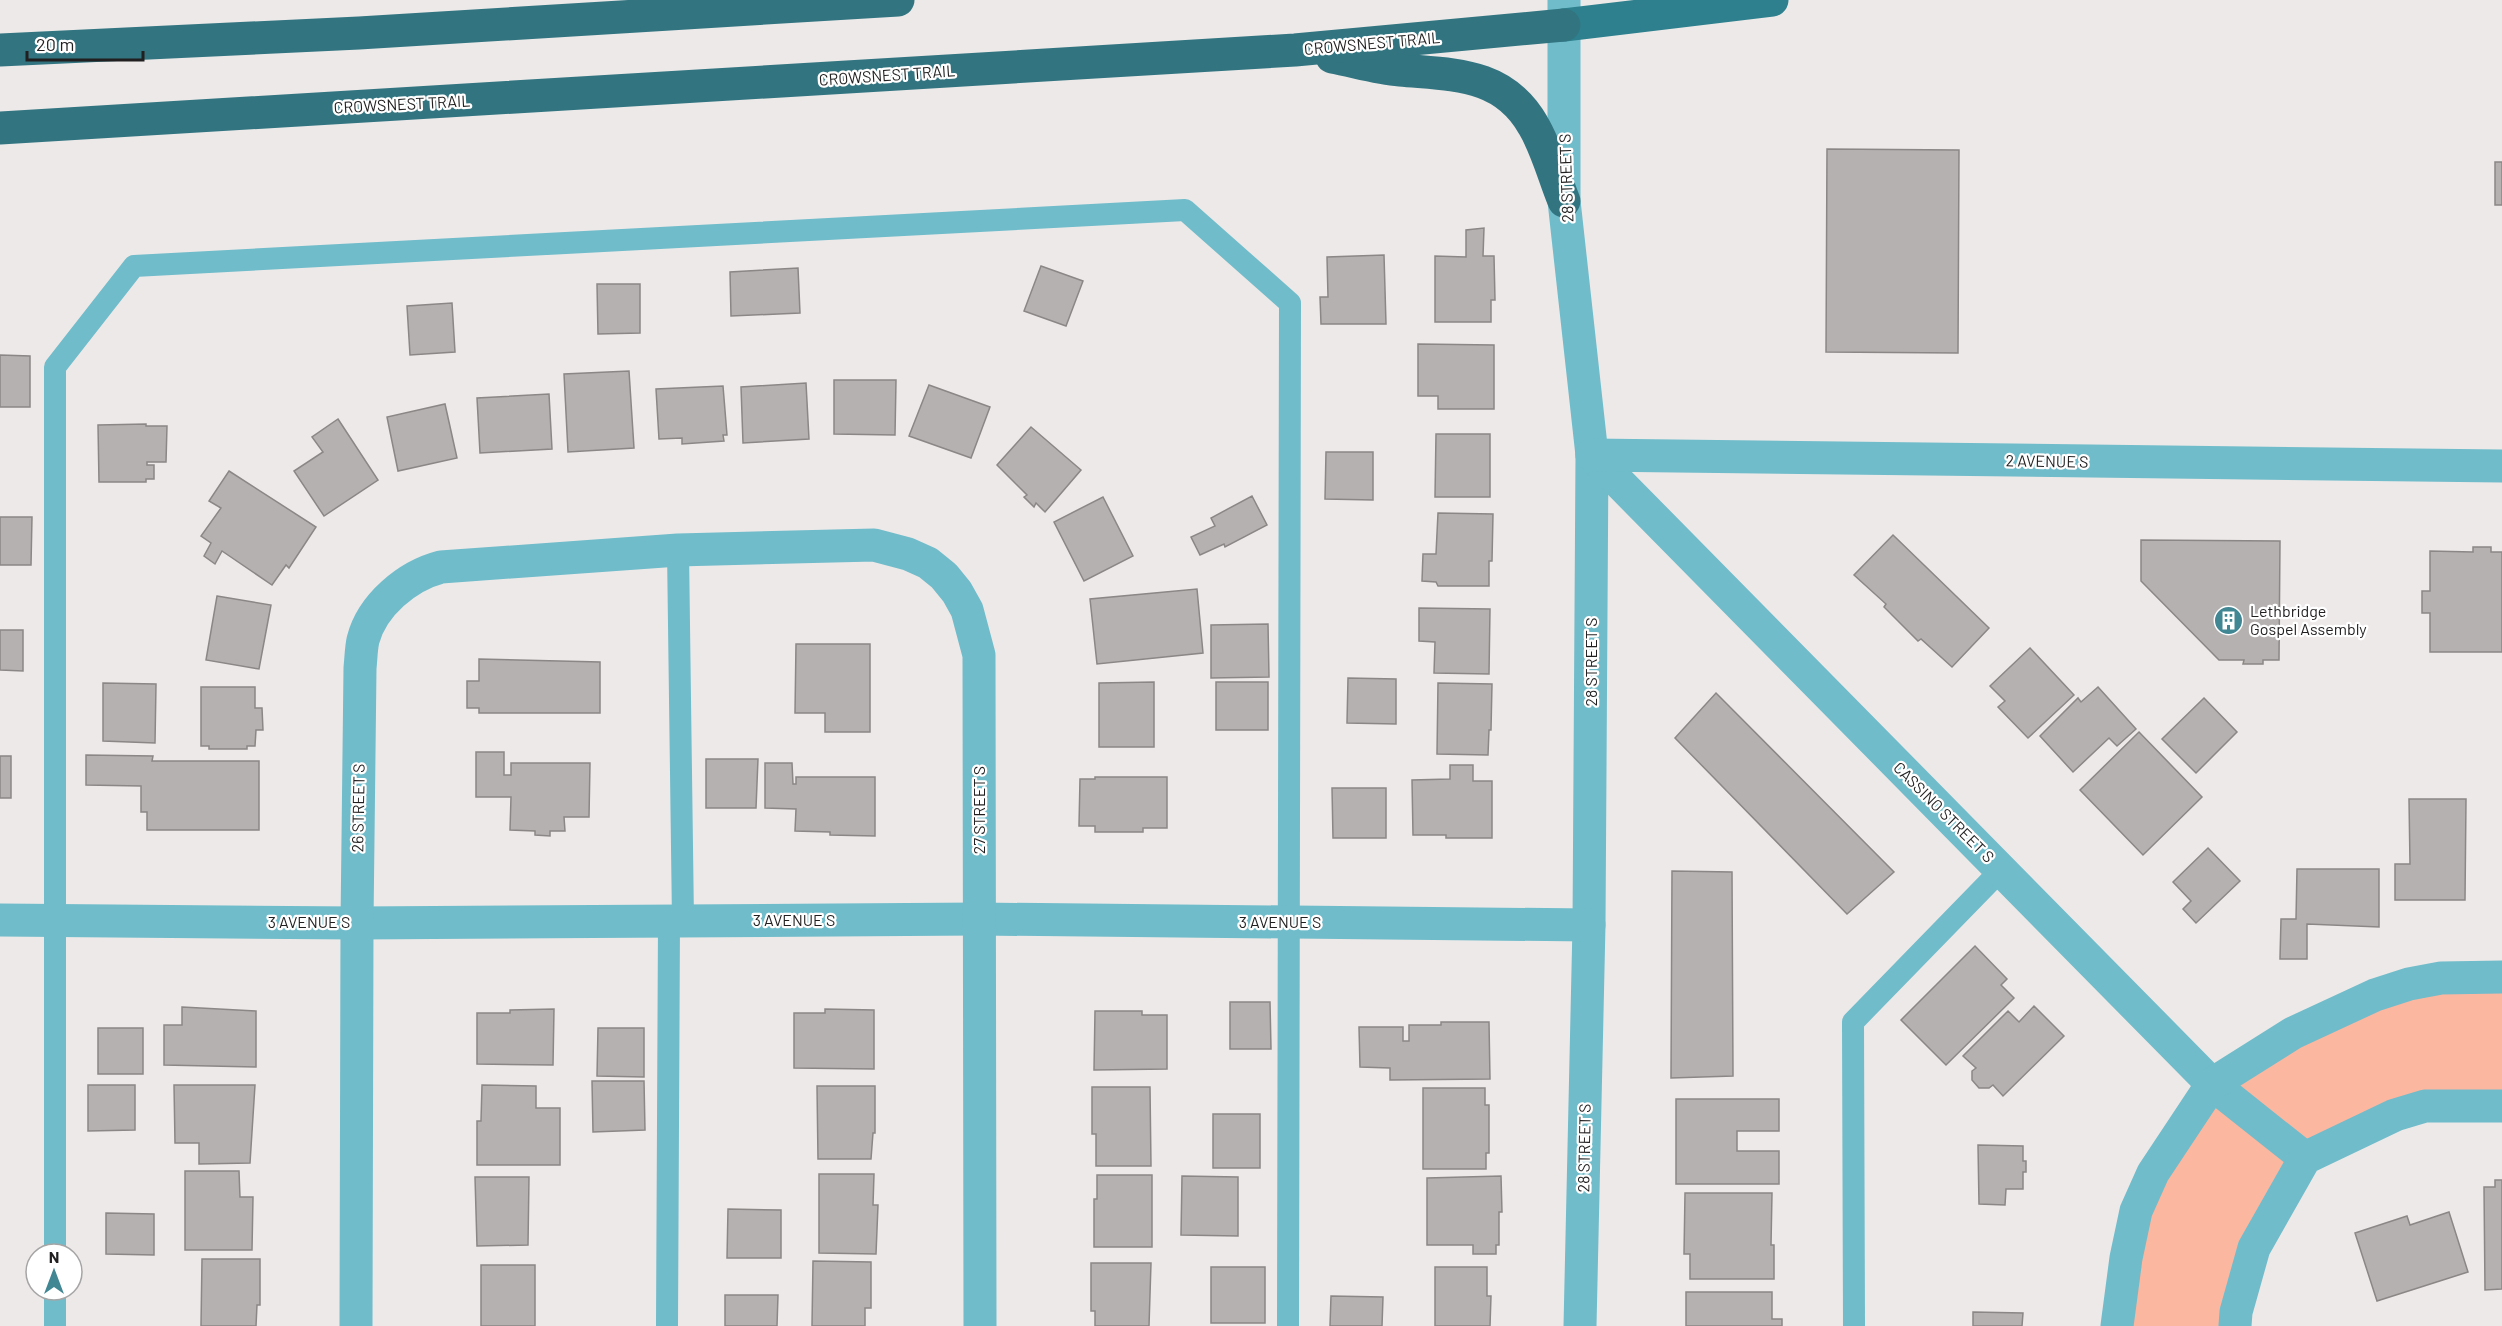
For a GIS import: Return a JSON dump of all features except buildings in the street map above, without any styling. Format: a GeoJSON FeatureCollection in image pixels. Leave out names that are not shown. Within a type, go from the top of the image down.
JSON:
{"type":"FeatureCollection","features":[{"type":"Feature","properties":{"kind":"highway"},"geometry":{"type":"LineString","coordinates":[[0,50],[359,33],[898,0]]}},
{"type":"Feature","properties":{"kind":"highway","name":"CROWSNEST TRAIL"},"geometry":{"type":"LineString","coordinates":[[0,128],[1295,50],[1564,13],[1772,0]]}},
{"type":"Feature","properties":{"kind":"highway"},"geometry":{"type":"LineString","coordinates":[[1295,50],[1398,70],[1467,76],[1491,84],[1511,97],[1533,124],[1564,201]]}},
{"type":"Feature","properties":{"kind":"street","name":"28 STREET S"},"geometry":{"type":"LineString","coordinates":[[1564,13],[1564,201],[1592,455],[1589,925],[1580,1326]]}},
{"type":"Feature","properties":{"kind":"street","name":"2 AVENUE S"},"geometry":{"type":"LineString","coordinates":[[1592,455],[2502,466]]}},
{"type":"Feature","properties":{"kind":"street","name":"CASSINO STREET S"},"geometry":{"type":"LineString","coordinates":[[1592,455],[2212,1084],[2305,1158]]}},
{"type":"Feature","properties":{"kind":"street","name":"27 STREET S"},"geometry":{"type":"LineString","coordinates":[[678,550],[874,545],[908,554],[928,563],[944,576],[957,592],[971,621],[979,655],[980,1326]]}},
{"type":"Feature","properties":{"kind":"street","name":"26 STREET S"},"geometry":{"type":"LineString","coordinates":[[356,1326],[360,668],[363,641],[369,626],[382,605],[412,579],[427,570],[441,567],[678,550]]}},
{"type":"Feature","properties":{"kind":"street","name":"3 AVENUE S"},"geometry":{"type":"LineString","coordinates":[[0,920],[357,923],[980,920],[1589,925]]}},
{"type":"Feature","properties":{"kind":"street"},"geometry":{"type":"LineString","coordinates":[[2117,1326],[2126,1258],[2136,1211],[2153,1173],[2212,1084],[2293,1033],[2375,995],[2409,984],[2441,978],[2502,977]]}},
{"type":"Feature","properties":{"kind":"street"},"geometry":{"type":"LineString","coordinates":[[2235,1326],[2236,1311],[2254,1248],[2305,1158],[2395,1115],[2424,1107],[2502,1106]]}},
{"type":"Feature","properties":{"kind":"lane"},"geometry":{"type":"LineString","coordinates":[[55,1242],[55,367],[134,266],[1185,210],[1290,303],[1288,1326]]}},
{"type":"Feature","properties":{"kind":"lane"},"geometry":{"type":"LineString","coordinates":[[667,1326],[676,921],[678,550]]}},
{"type":"Feature","properties":{"kind":"lane"},"geometry":{"type":"LineString","coordinates":[[1854,1326],[1853,1022],[2001,870]]}},
{"type":"Feature","properties":{"kind":"lane"},"geometry":{"type":"LineString","coordinates":[[55,1302],[55,1326]]}},
{"type":"Feature","properties":{"kind":"shaded area"},"geometry":{"type":"Polygon","coordinates":[[[2502,977],[2502,1106],[2424,1106],[2305,1158],[2235,1326],[2117,1326],[2126,1258],[2212,1084],[2375,995],[2502,977]]]}},
{"type":"Feature","properties":{"kind":"place","name":"Lethbridge Gospel Assembly"},"geometry":{"type":"Point","coordinates":[2229,620]}}]}
